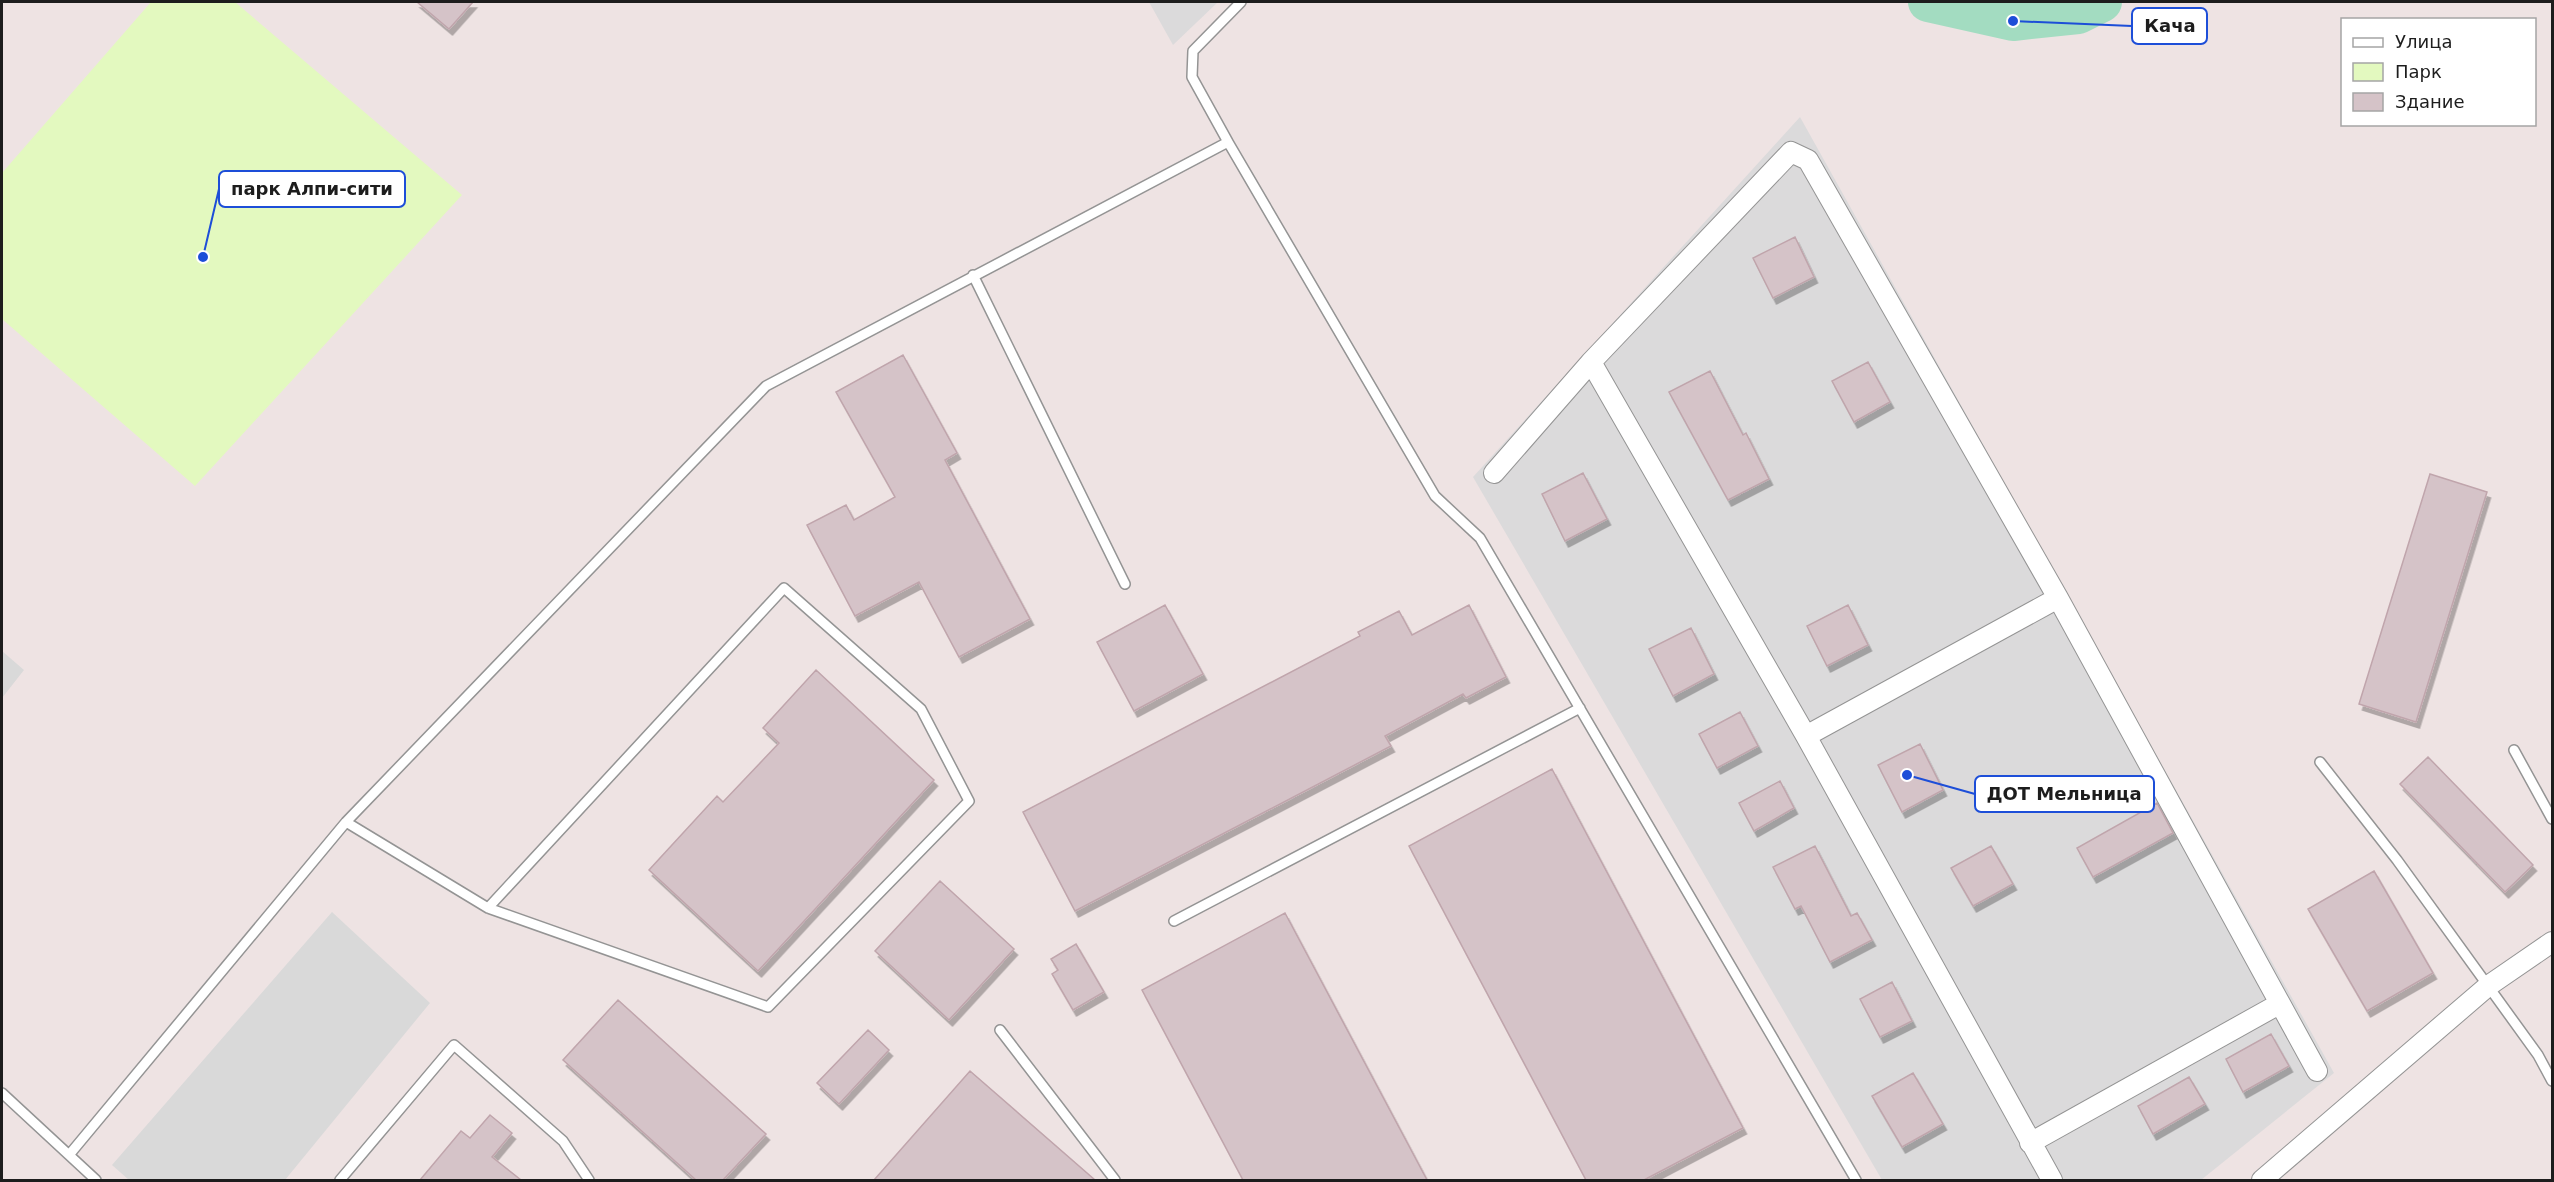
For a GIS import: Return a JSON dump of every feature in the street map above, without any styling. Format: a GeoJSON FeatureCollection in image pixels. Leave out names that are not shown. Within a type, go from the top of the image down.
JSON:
{"type":"FeatureCollection","features":[{"type":"Feature","properties":{"kind":"street"},"geometry":{"type":"LineString","coordinates":[[1494,473],[1591,362],[1791,152],[1808,160],[2058,598],[2317,1071]]}},
{"type":"Feature","properties":{"kind":"street"},"geometry":{"type":"LineString","coordinates":[[1591,362],[1806,736],[2052,1180]]}},
{"type":"Feature","properties":{"kind":"street"},"geometry":{"type":"LineString","coordinates":[[1806,736],[2058,598]]}},
{"type":"Feature","properties":{"kind":"street"},"geometry":{"type":"LineString","coordinates":[[2262,1180],[2488,986],[2553,942]]}},
{"type":"Feature","properties":{"kind":"street"},"geometry":{"type":"LineString","coordinates":[[2030,1143],[2279,1004]]}},
{"type":"Feature","properties":{"kind":"lane"},"geometry":{"type":"LineString","coordinates":[[1241,2],[1193,51],[1192,77],[1435,496],[1480,538],[1856,1180]]}},
{"type":"Feature","properties":{"kind":"lane"},"geometry":{"type":"LineString","coordinates":[[69,1155],[346,822],[766,386],[1228,142]]}},
{"type":"Feature","properties":{"kind":"lane"},"geometry":{"type":"LineString","coordinates":[[973,275],[1125,584]]}},
{"type":"Feature","properties":{"kind":"lane"},"geometry":{"type":"LineString","coordinates":[[346,822],[488,908],[768,1007],[969,801],[921,709],[784,588],[488,908]]}},
{"type":"Feature","properties":{"kind":"lane"},"geometry":{"type":"LineString","coordinates":[[1174,921],[1580,708]]}},
{"type":"Feature","properties":{"kind":"lane"},"geometry":{"type":"LineString","coordinates":[[2514,750],[2553,819]]}},
{"type":"Feature","properties":{"kind":"lane"},"geometry":{"type":"LineString","coordinates":[[2320,762],[2397,860],[2538,1055],[2553,1081]]}},
{"type":"Feature","properties":{"kind":"lane"},"geometry":{"type":"LineString","coordinates":[[1000,1030],[1115,1180]]}},
{"type":"Feature","properties":{"kind":"lane"},"geometry":{"type":"LineString","coordinates":[[340,1180],[454,1045],[563,1141],[589,1180]]}},
{"type":"Feature","properties":{"kind":"lane"},"geometry":{"type":"LineString","coordinates":[[2,1094],[96,1180]]}},
{"type":"Feature","properties":{"kind":"shaded area"},"geometry":{"type":"Polygon","coordinates":[[[1149,2],[1218,2],[1173,45],[1149,2]]]}},
{"type":"Feature","properties":{"kind":"shaded area"},"geometry":{"type":"Polygon","coordinates":[[[1800,117],[2334,1073],[2201,1180],[1882,1180],[1473,477],[1800,117]]]}},
{"type":"Feature","properties":{"kind":"shaded area"},"geometry":{"type":"Polygon","coordinates":[[[2,651],[24,670],[2,698],[2,651]]]}},
{"type":"Feature","properties":{"kind":"shaded area"},"geometry":{"type":"Polygon","coordinates":[[[332,912],[430,1003],[285,1180],[129,1180],[112,1165],[332,912]]]}},
{"type":"Feature","properties":{"kind":"green space"},"geometry":{"type":"Polygon","coordinates":[[[151,2],[235,2],[462,195],[195,486],[2,319],[2,173],[151,2]]]}},
{"type":"Feature","properties":{"kind":"building"},"geometry":{"type":"Polygon","coordinates":[[[417,2],[473,2],[449,29],[417,2]]]}},
{"type":"Feature","properties":{"kind":"building"},"geometry":{"type":"Polygon","coordinates":[[[1795,237],[1814,277],[1773,298],[1753,258],[1795,237]]]}},
{"type":"Feature","properties":{"kind":"building"},"geometry":{"type":"Polygon","coordinates":[[[903,355],[957,453],[945,460],[1030,619],[959,657],[919,582],[855,616],[807,525],[846,505],[854,520],[895,497],[836,392],[903,355]]]}},
{"type":"Feature","properties":{"kind":"building"},"geometry":{"type":"Polygon","coordinates":[[[1868,362],[1890,402],[1854,422],[1832,381],[1868,362]]]}},
{"type":"Feature","properties":{"kind":"building"},"geometry":{"type":"Polygon","coordinates":[[[1710,371],[1743,435],[1746,433],[1769,479],[1728,500],[1669,392],[1710,371]]]}},
{"type":"Feature","properties":{"kind":"building"},"geometry":{"type":"Polygon","coordinates":[[[1583,473],[1607,519],[1565,541],[1542,494],[1583,473]]]}},
{"type":"Feature","properties":{"kind":"building"},"geometry":{"type":"Polygon","coordinates":[[[2430,474],[2487,492],[2416,722],[2359,704],[2430,474]]]}},
{"type":"Feature","properties":{"kind":"building"},"geometry":{"type":"Polygon","coordinates":[[[1165,605],[1203,674],[1134,711],[1097,642],[1165,605]]]}},
{"type":"Feature","properties":{"kind":"building"},"geometry":{"type":"Polygon","coordinates":[[[1469,605],[1506,677],[1466,698],[1463,694],[1385,736],[1391,746],[1075,911],[1023,812],[1360,636],[1358,632],[1399,611],[1412,635],[1469,605]]]}},
{"type":"Feature","properties":{"kind":"building"},"geometry":{"type":"Polygon","coordinates":[[[1848,605],[1868,645],[1827,666],[1807,626],[1848,605]]]}},
{"type":"Feature","properties":{"kind":"building"},"geometry":{"type":"Polygon","coordinates":[[[1691,628],[1714,674],[1673,696],[1649,649],[1691,628]]]}},
{"type":"Feature","properties":{"kind":"building"},"geometry":{"type":"Polygon","coordinates":[[[816,670],[934,780],[758,971],[649,870],[717,796],[723,802],[779,743],[763,728],[816,670]]]}},
{"type":"Feature","properties":{"kind":"building"},"geometry":{"type":"Polygon","coordinates":[[[1740,712],[1758,746],[1717,768],[1699,734],[1740,712]]]}},
{"type":"Feature","properties":{"kind":"building"},"geometry":{"type":"Polygon","coordinates":[[[1920,744],[1943,790],[1902,812],[1878,765],[1920,744]]]}},
{"type":"Feature","properties":{"kind":"building"},"geometry":{"type":"Polygon","coordinates":[[[2428,757],[2533,865],[2505,892],[2400,784],[2428,757]]]}},
{"type":"Feature","properties":{"kind":"building"},"geometry":{"type":"Polygon","coordinates":[[[1552,769],[1743,1128],[1644,1180],[1586,1180],[1409,846],[1552,769]]]}},
{"type":"Feature","properties":{"kind":"building"},"geometry":{"type":"Polygon","coordinates":[[[1780,781],[1794,808],[1754,831],[1739,803],[1780,781]]]}},
{"type":"Feature","properties":{"kind":"building"},"geometry":{"type":"Polygon","coordinates":[[[2157,803],[2173,833],[2093,877],[2077,848],[2157,803]]]}},
{"type":"Feature","properties":{"kind":"building"},"geometry":{"type":"Polygon","coordinates":[[[1815,846],[1851,916],[1857,913],[1872,940],[1830,962],[1801,906],[1795,909],[1773,867],[1815,846]]]}},
{"type":"Feature","properties":{"kind":"building"},"geometry":{"type":"Polygon","coordinates":[[[1991,846],[2013,884],[1973,906],[1951,868],[1991,846]]]}},
{"type":"Feature","properties":{"kind":"building"},"geometry":{"type":"Polygon","coordinates":[[[2374,871],[2433,973],[2367,1011],[2308,909],[2374,871]]]}},
{"type":"Feature","properties":{"kind":"building"},"geometry":{"type":"Polygon","coordinates":[[[940,881],[1014,949],[949,1020],[875,951],[940,881]]]}},
{"type":"Feature","properties":{"kind":"building"},"geometry":{"type":"Polygon","coordinates":[[[1285,913],[1427,1180],[1243,1180],[1142,990],[1285,913]]]}},
{"type":"Feature","properties":{"kind":"building"},"geometry":{"type":"Polygon","coordinates":[[[1076,944],[1104,992],[1073,1010],[1052,974],[1058,970],[1051,959],[1076,944]]]}},
{"type":"Feature","properties":{"kind":"building"},"geometry":{"type":"Polygon","coordinates":[[[1892,982],[1912,1021],[1880,1037],[1860,999],[1892,982]]]}},
{"type":"Feature","properties":{"kind":"building"},"geometry":{"type":"Polygon","coordinates":[[[618,1000],[766,1134],[723,1180],[696,1180],[563,1060],[618,1000]]]}},
{"type":"Feature","properties":{"kind":"building"},"geometry":{"type":"Polygon","coordinates":[[[868,1030],[889,1050],[839,1104],[817,1083],[868,1030]]]}},
{"type":"Feature","properties":{"kind":"building"},"geometry":{"type":"Polygon","coordinates":[[[2271,1034],[2289,1066],[2243,1092],[2226,1059],[2271,1034]]]}},
{"type":"Feature","properties":{"kind":"building"},"geometry":{"type":"Polygon","coordinates":[[[970,1071],[1095,1180],[874,1180],[970,1071]]]}},
{"type":"Feature","properties":{"kind":"building"},"geometry":{"type":"Polygon","coordinates":[[[1913,1073],[1943,1124],[1902,1147],[1872,1096],[1913,1073]]]}},
{"type":"Feature","properties":{"kind":"building"},"geometry":{"type":"Polygon","coordinates":[[[2189,1077],[2205,1104],[2153,1134],[2138,1106],[2189,1077]]]}},
{"type":"Feature","properties":{"kind":"building"},"geometry":{"type":"Polygon","coordinates":[[[490,1115],[512,1133],[492,1157],[521,1180],[420,1180],[461,1131],[470,1138],[490,1115]]]}},
{"type":"Feature","properties":{"kind":"waterway"},"geometry":{"type":"LineString","coordinates":[[1928,2],[2013,21],[2078,14],[2102,2]]}},
{"type":"Feature","properties":{"kind":"place","name":"Кача"},"geometry":{"type":"Point","coordinates":[2013,21]}},
{"type":"Feature","properties":{"kind":"place","name":"парк Алпи-сити"},"geometry":{"type":"Point","coordinates":[203,257]}},
{"type":"Feature","properties":{"kind":"place","name":"ДОТ Мельница"},"geometry":{"type":"Point","coordinates":[1907,775]}}]}
